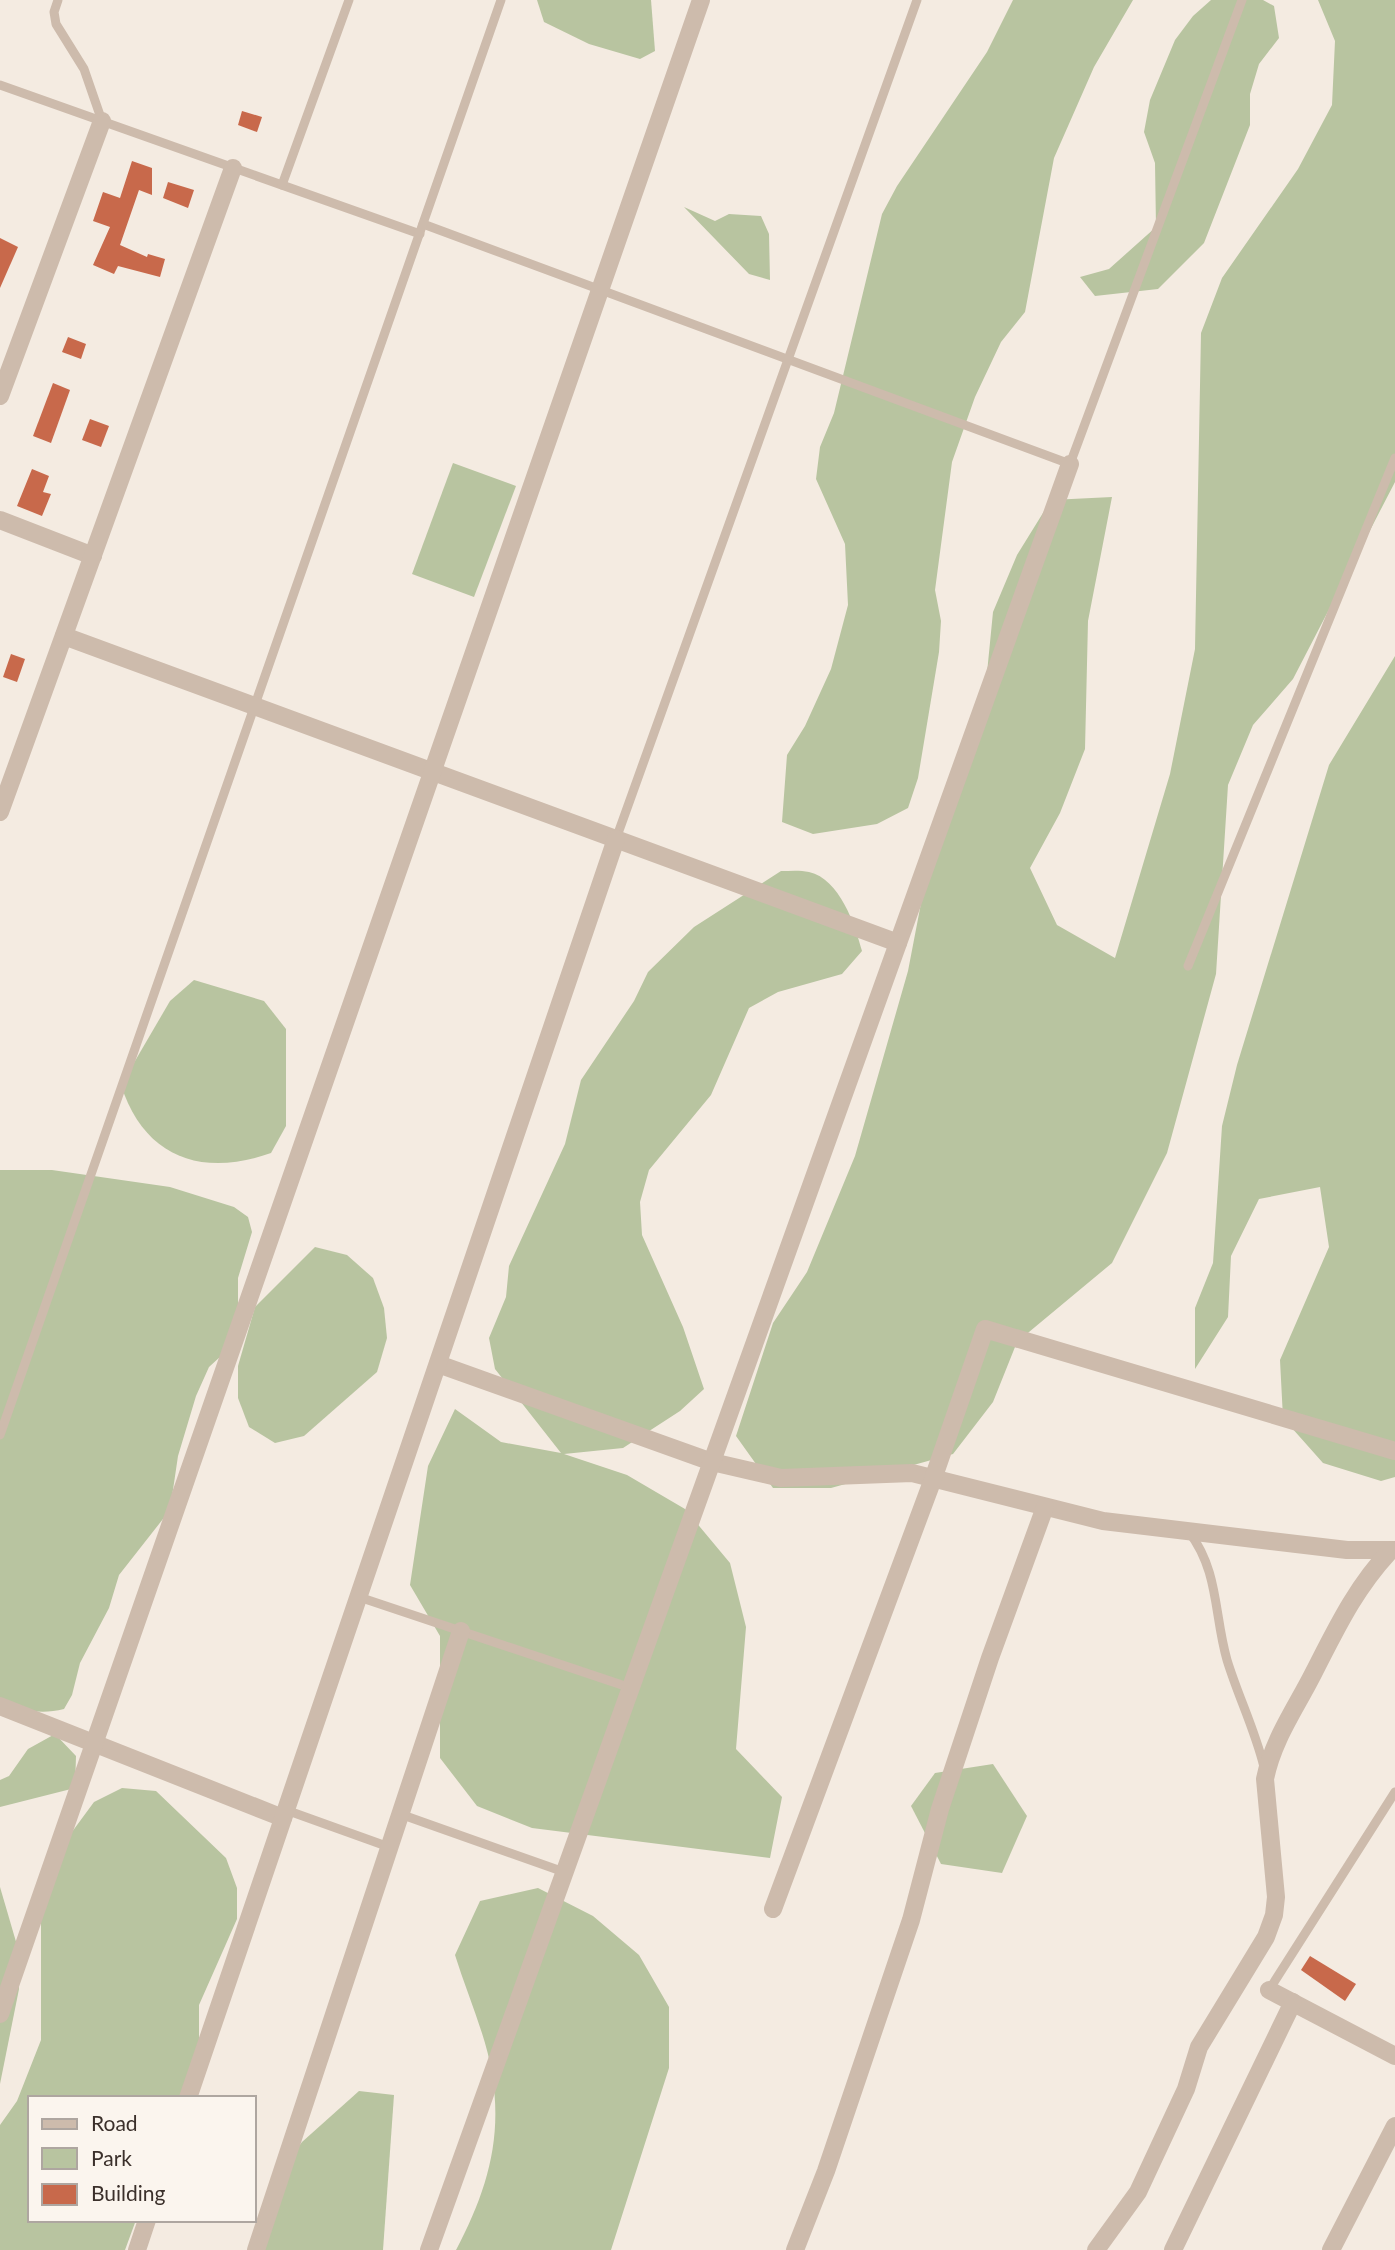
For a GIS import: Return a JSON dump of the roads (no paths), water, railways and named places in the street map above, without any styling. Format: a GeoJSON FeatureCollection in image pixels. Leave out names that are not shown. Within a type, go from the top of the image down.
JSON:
{"type":"FeatureCollection","features":[{"type":"Feature","properties":{"kind":"street"},"geometry":{"type":"LineString","coordinates":[[0,2014],[701,0]]}},
{"type":"Feature","properties":{"kind":"street"},"geometry":{"type":"LineString","coordinates":[[0,396],[102,121]]}},
{"type":"Feature","properties":{"kind":"street"},"geometry":{"type":"LineString","coordinates":[[0,812],[233,168]]}},
{"type":"Feature","properties":{"kind":"street"},"geometry":{"type":"LineString","coordinates":[[429,2250],[1070,464]]}},
{"type":"Feature","properties":{"kind":"street"},"geometry":{"type":"LineString","coordinates":[[0,520],[93,556]]}},
{"type":"Feature","properties":{"kind":"street"},"geometry":{"type":"LineString","coordinates":[[64,635],[898,943]]}},
{"type":"Feature","properties":{"kind":"street"},"geometry":{"type":"LineString","coordinates":[[189,2096],[616,839]]}},
{"type":"Feature","properties":{"kind":"street"},"geometry":{"type":"LineString","coordinates":[[773,1909],[933,1479],[985,1329],[1395,1451]]}},
{"type":"Feature","properties":{"kind":"street"},"geometry":{"type":"LineString","coordinates":[[438,1364],[712,1462],[781,1478],[912,1473],[1103,1521],[1347,1549],[1393,1550]]}},
{"type":"Feature","properties":{"kind":"street"},"geometry":{"type":"LineString","coordinates":[[795,2250],[826,2171],[911,1920],[940,1809],[990,1658],[1045,1507]]}},
{"type":"Feature","properties":{"kind":"street"},"geometry":{"type":"LineString","coordinates":[[1096,2250],[1139,2192],[1186,2089],[1199,2047],[1243,1980],[1274,1915],[1275,1874],[1266,1776],[1279,1734],[1353,1594],[1393,1550]]}},
{"type":"Feature","properties":{"kind":"street"},"geometry":{"type":"LineString","coordinates":[[256,2250],[461,1631]]}},
{"type":"Feature","properties":{"kind":"street"},"geometry":{"type":"LineString","coordinates":[[0,1706],[285,1814]]}},
{"type":"Feature","properties":{"kind":"street"},"geometry":{"type":"LineString","coordinates":[[1269,1990],[1395,2056]]}},
{"type":"Feature","properties":{"kind":"street"},"geometry":{"type":"LineString","coordinates":[[1172,2250],[1293,2002]]}},
{"type":"Feature","properties":{"kind":"street"},"geometry":{"type":"LineString","coordinates":[[1331,2250],[1395,2126]]}},
{"type":"Feature","properties":{"kind":"street"},"geometry":{"type":"LineString","coordinates":[[137,2250],[146,2222]]}},
{"type":"Feature","properties":{"kind":"lane"},"geometry":{"type":"LineString","coordinates":[[58,0],[54,12],[56,24],[84,69],[102,121]]}},
{"type":"Feature","properties":{"kind":"lane"},"geometry":{"type":"LineString","coordinates":[[282,185],[349,0]]}},
{"type":"Feature","properties":{"kind":"lane"},"geometry":{"type":"LineString","coordinates":[[0,1435],[501,0]]}},
{"type":"Feature","properties":{"kind":"lane"},"geometry":{"type":"LineString","coordinates":[[616,839],[917,0]]}},
{"type":"Feature","properties":{"kind":"lane"},"geometry":{"type":"LineString","coordinates":[[0,85],[282,185],[601,290],[1070,464],[1242,0]]}},
{"type":"Feature","properties":{"kind":"lane"},"geometry":{"type":"LineString","coordinates":[[1188,966],[1395,458]]}},
{"type":"Feature","properties":{"kind":"lane"},"geometry":{"type":"LineString","coordinates":[[1188,1531],[1213,1578],[1227,1660],[1252,1726],[1266,1776]]}},
{"type":"Feature","properties":{"kind":"lane"},"geometry":{"type":"LineString","coordinates":[[359,1597],[631,1688]]}},
{"type":"Feature","properties":{"kind":"lane"},"geometry":{"type":"LineString","coordinates":[[1269,1990],[1395,1792]]}},
{"type":"Feature","properties":{"kind":"lane"},"geometry":{"type":"LineString","coordinates":[[285,1814],[389,1847]]}},
{"type":"Feature","properties":{"kind":"lane"},"geometry":{"type":"LineString","coordinates":[[400,1814],[564,1872]]}}]}
